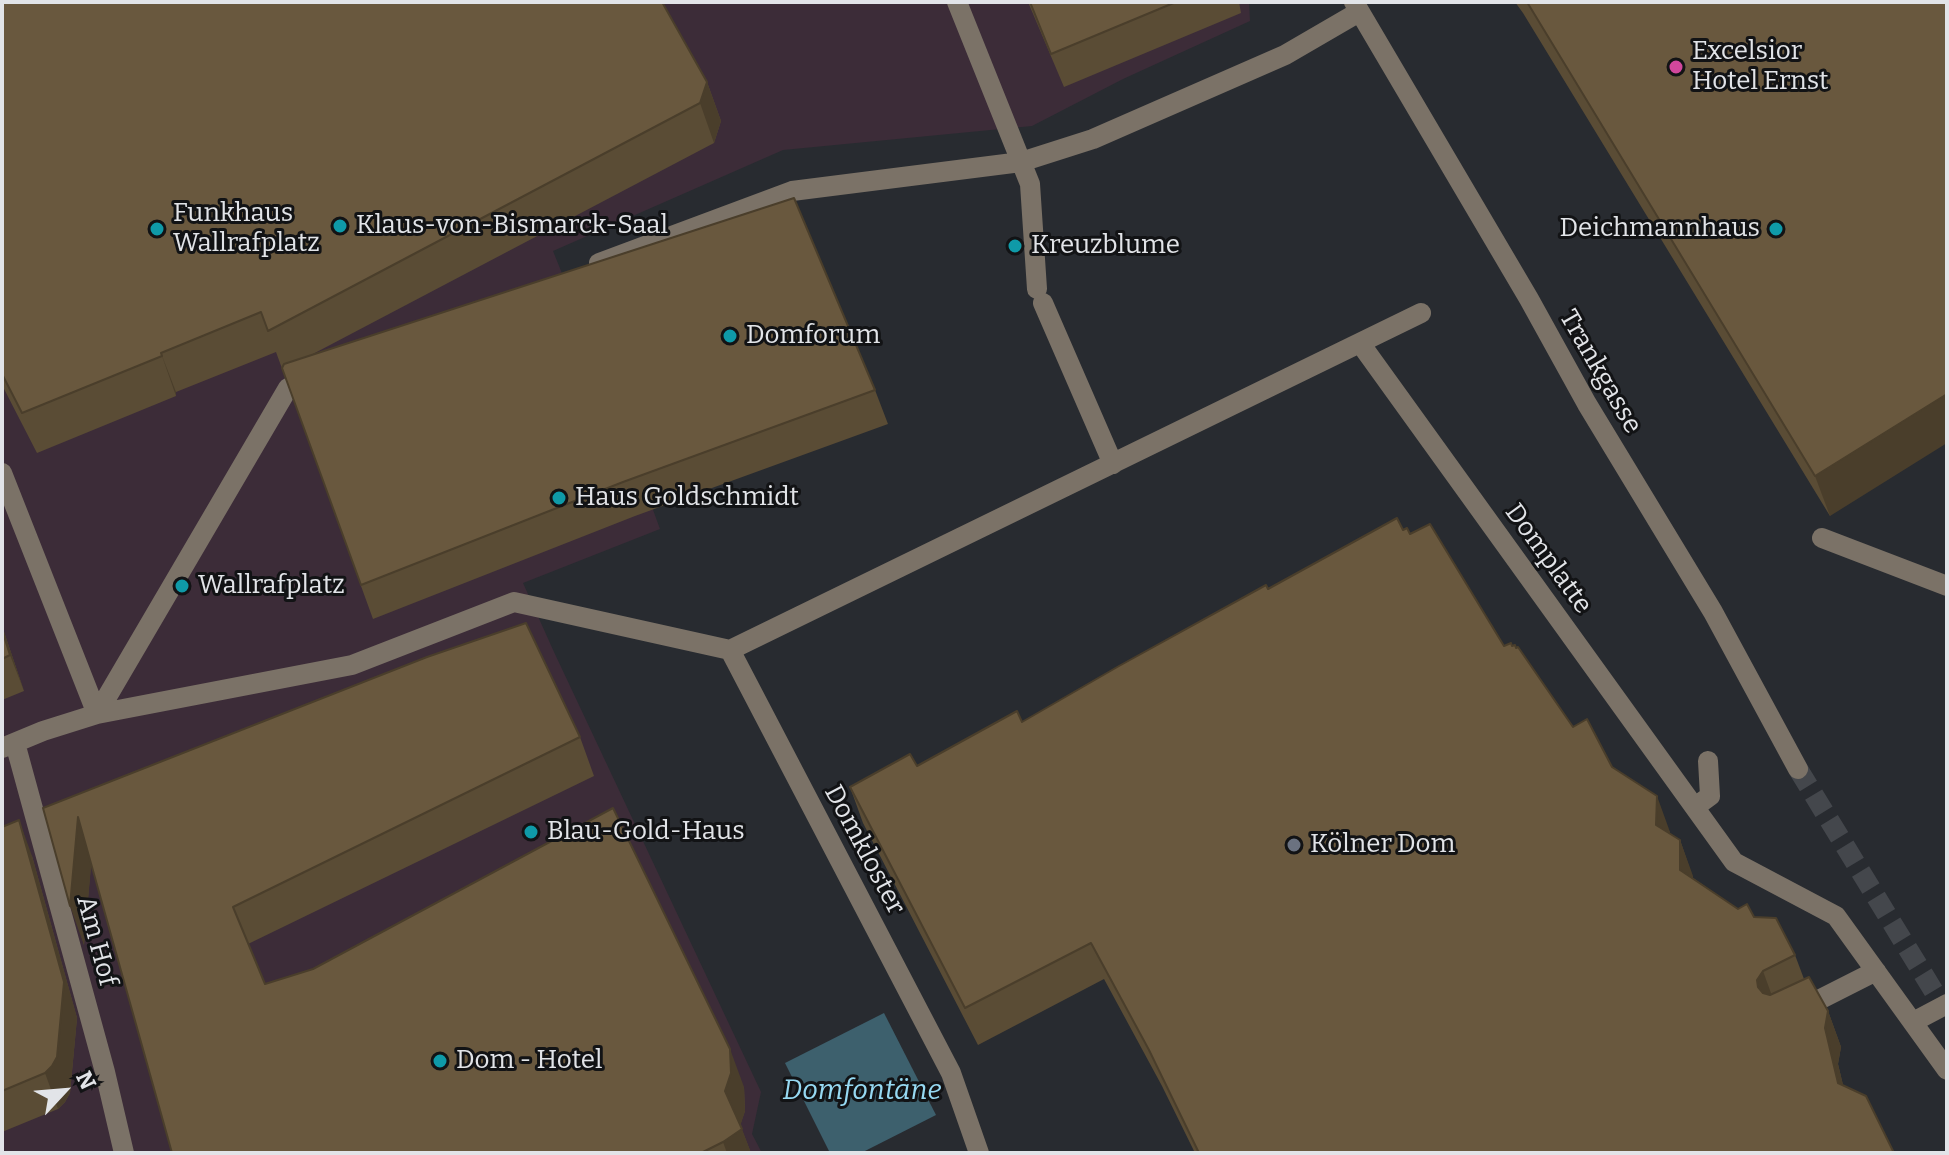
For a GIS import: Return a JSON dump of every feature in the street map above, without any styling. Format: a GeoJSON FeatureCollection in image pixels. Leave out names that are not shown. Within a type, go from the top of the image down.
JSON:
{"type":"FeatureCollection","features":[{"type":"Feature","properties":{"kind":"street"},"geometry":{"type":"LineString","coordinates":[[957,2],[1030,184],[1040,296],[1113,464]]}},
{"type":"Feature","properties":{"kind":"street"},"geometry":{"type":"LineString","coordinates":[[585,268],[794,198],[1021,162],[1055,152],[1107,133],[1285,55],[1357,7]]}},
{"type":"Feature","properties":{"kind":"street","name":"Trankgasse"},"geometry":{"type":"LineString","coordinates":[[1357,7],[1529,299],[1587,404],[1713,612],[1798,769]]}},
{"type":"Feature","properties":{"kind":"street"},"geometry":{"type":"LineString","coordinates":[[9,745],[97,714],[352,665],[514,602],[730,650],[1421,313]]}},
{"type":"Feature","properties":{"kind":"street","name":"Domplatte"},"geometry":{"type":"LineString","coordinates":[[1360,343],[1734,862],[1836,916],[1947,1070]]}},
{"type":"Feature","properties":{"kind":"street"},"geometry":{"type":"LineString","coordinates":[[97,714],[288,388],[330,371]]}},
{"type":"Feature","properties":{"kind":"street"},"geometry":{"type":"LineString","coordinates":[[2,473],[97,714]]}},
{"type":"Feature","properties":{"kind":"street"},"geometry":{"type":"LineString","coordinates":[[1822,538],[1947,586]]}},
{"type":"Feature","properties":{"kind":"street","name":"Domkloster"},"geometry":{"type":"LineString","coordinates":[[730,650],[951,1073],[975,1151]]}},
{"type":"Feature","properties":{"kind":"street","name":"Am Hof"},"geometry":{"type":"LineString","coordinates":[[9,745],[105,1072],[124,1153]]}},
{"type":"Feature","properties":{"kind":"street"},"geometry":{"type":"LineString","coordinates":[[1695,807],[1710,796],[1708,761]]}},
{"type":"Feature","properties":{"kind":"street"},"geometry":{"type":"LineString","coordinates":[[1783,1018],[1876,971]]}},
{"type":"Feature","properties":{"kind":"street"},"geometry":{"type":"LineString","coordinates":[[1913,1022],[1947,1004]]}},
{"type":"Feature","properties":{"kind":"shaded area"},"geometry":{"type":"Polygon","coordinates":[[[2,2],[1249,2],[1250,21],[1123,79],[1032,126],[783,150],[553,251],[660,529],[523,583],[761,1092],[752,1134],[762,1153],[2,1153],[2,2]]]}},
{"type":"Feature","properties":{"kind":"water","name":"Domfontäne"},"geometry":{"type":"Polygon","coordinates":[[[884,1013],[936,1115],[861,1153],[830,1153],[785,1063],[884,1013]]]}},
{"type":"Feature","properties":{"kind":"building"},"geometry":{"type":"Polygon","coordinates":[[[2,2],[662,2],[707,82],[700,103],[268,331],[261,312],[22,413],[2,374],[2,2]]]}},
{"type":"Feature","properties":{"kind":"building"},"geometry":{"type":"Polygon","coordinates":[[[1030,2],[1176,2],[1051,54],[1030,2]]]}},
{"type":"Feature","properties":{"kind":"building","name":"Deichmannhaus"},"geometry":{"type":"Polygon","coordinates":[[[1527,2],[1947,2],[1947,394],[1815,476],[1527,2]]]}},
{"type":"Feature","properties":{"kind":"building"},"geometry":{"type":"Polygon","coordinates":[[[794,198],[875,390],[623,482],[361,585],[282,368],[284,364],[794,198]]]}},
{"type":"Feature","properties":{"kind":"building","name":"Kölner Dom"},"geometry":{"type":"Polygon","coordinates":[[[1397,518],[1403,530],[1407,528],[1410,534],[1430,524],[1504,646],[1511,643],[1518,647],[1573,727],[1587,719],[1612,767],[1657,796],[1656,825],[1680,840],[1680,870],[1738,909],[1747,904],[1754,917],[1776,918],[1795,955],[1763,971],[1757,980],[1758,987],[1770,995],[1809,977],[1828,1011],[1825,1028],[1838,1083],[1866,1096],[1894,1153],[1199,1153],[1149,1050],[1091,943],[965,1008],[850,787],[910,754],[917,766],[1017,711],[1022,722],[1266,585],[1268,589],[1397,518]]]}},
{"type":"Feature","properties":{"kind":"building"},"geometry":{"type":"Polygon","coordinates":[[[526,623],[580,737],[233,907],[265,984],[313,969],[613,808],[730,1049],[731,1073],[725,1091],[742,1129],[701,1153],[172,1153],[78,817],[70,906],[43,808],[427,657],[526,623]]]}},
{"type":"Feature","properties":{"kind":"building"},"geometry":{"type":"Polygon","coordinates":[[[2,630],[10,655],[2,659],[2,630]]]}},
{"type":"Feature","properties":{"kind":"building"},"geometry":{"type":"Polygon","coordinates":[[[19,820],[64,982],[57,1057],[52,1066],[45,1073],[2,1091],[2,827],[19,820]]]}},
{"type":"Feature","properties":{"kind":"tunnel"},"geometry":{"type":"LineString","coordinates":[[1798,769],[1947,1013]]}},
{"type":"Feature","properties":{"kind":"place","name":"Excelsior Hotel Ernst"},"geometry":{"type":"Point","coordinates":[1676,67]}},
{"type":"Feature","properties":{"kind":"place","name":"Klaus-von-Bismarck-Saal"},"geometry":{"type":"Point","coordinates":[340,226]}},
{"type":"Feature","properties":{"kind":"place","name":"Funkhaus Wallrafplatz"},"geometry":{"type":"Point","coordinates":[157,229]}},
{"type":"Feature","properties":{"kind":"place","name":"Deichmannhaus"},"geometry":{"type":"Point","coordinates":[1776,229]}},
{"type":"Feature","properties":{"kind":"place","name":"Kreuzblume"},"geometry":{"type":"Point","coordinates":[1015,246]}},
{"type":"Feature","properties":{"kind":"place","name":"Domforum"},"geometry":{"type":"Point","coordinates":[730,336]}},
{"type":"Feature","properties":{"kind":"place","name":"Haus Goldschmidt"},"geometry":{"type":"Point","coordinates":[559,498]}},
{"type":"Feature","properties":{"kind":"place","name":"Wallrafplatz"},"geometry":{"type":"Point","coordinates":[182,586]}},
{"type":"Feature","properties":{"kind":"place","name":"Blau-Gold-Haus"},"geometry":{"type":"Point","coordinates":[531,832]}},
{"type":"Feature","properties":{"kind":"place","name":"Kölner Dom"},"geometry":{"type":"Point","coordinates":[1294,845]}},
{"type":"Feature","properties":{"kind":"place","name":"Dom - Hotel"},"geometry":{"type":"Point","coordinates":[440,1061]}}]}
